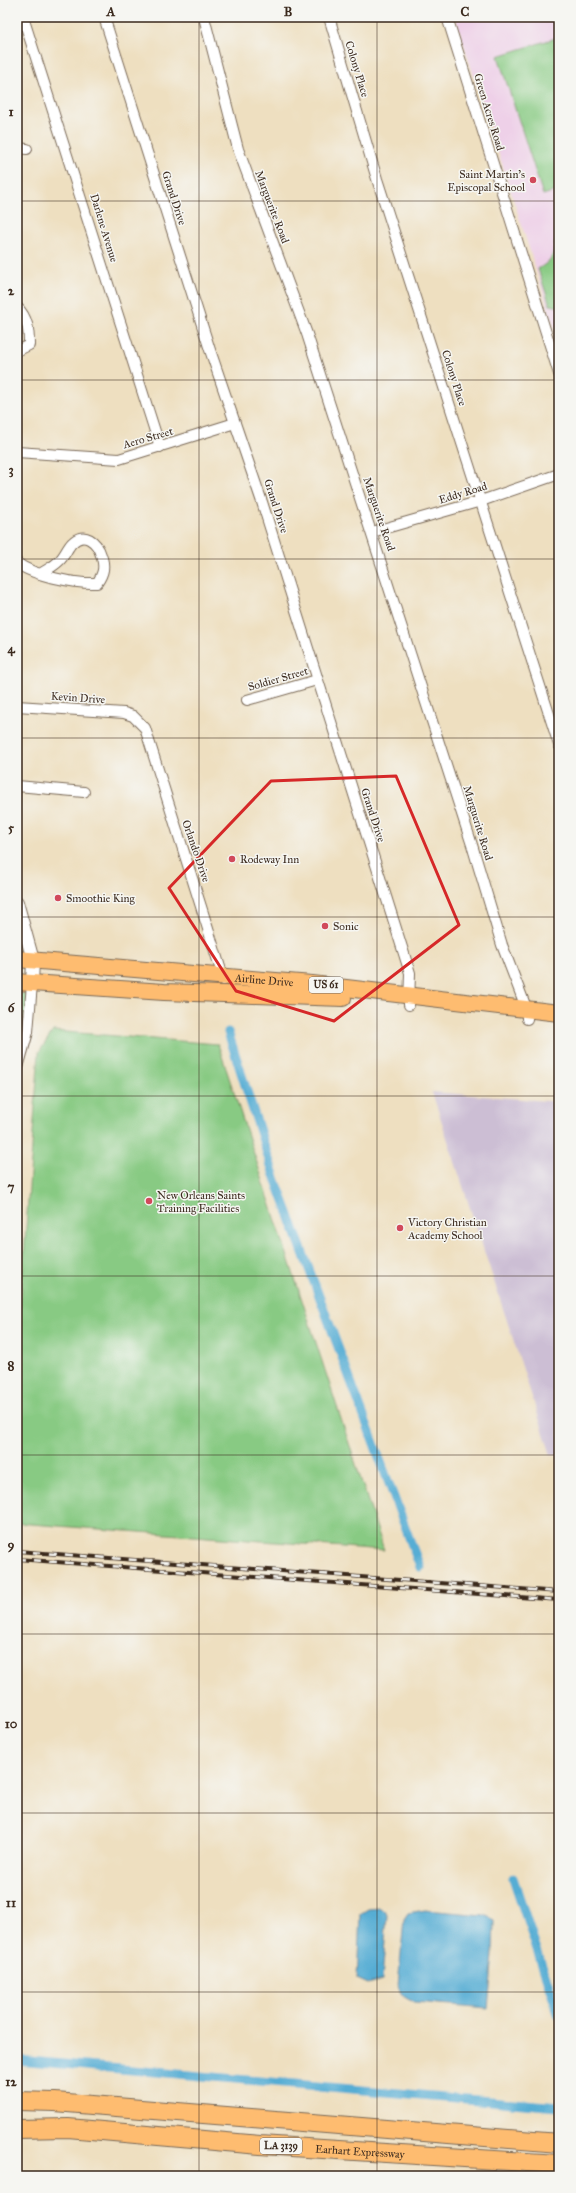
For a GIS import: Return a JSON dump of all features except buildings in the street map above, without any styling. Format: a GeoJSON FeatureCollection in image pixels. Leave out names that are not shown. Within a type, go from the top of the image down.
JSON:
{"type":"FeatureCollection","features":[{"type":"Feature","properties":{"kind":"highway","name":"Airline Drive"},"geometry":{"type":"LineString","coordinates":[[25,959],[312,984],[409,1001]]}},
{"type":"Feature","properties":{"kind":"highway","name":"Airline Drive"},"geometry":{"type":"LineString","coordinates":[[24,983],[227,994],[325,996],[409,1001],[527,1014],[559,1013]]}},
{"type":"Feature","properties":{"kind":"highway","name":"Airline Drive"},"geometry":{"type":"LineString","coordinates":[[527,1014],[559,1023]]}},
{"type":"Feature","properties":{"kind":"highway","name":"LA 3139"},"geometry":{"type":"LineString","coordinates":[[17,2101],[55,2102],[559,2143]]}},
{"type":"Feature","properties":{"kind":"highway","name":"Earhart Expressway"},"geometry":{"type":"LineString","coordinates":[[17,2129],[68,2128],[260,2145],[555,2164]]}},
{"type":"Feature","properties":{"kind":"street","name":"Darlene Avenue"},"geometry":{"type":"LineString","coordinates":[[23,17],[160,447]]}},
{"type":"Feature","properties":{"kind":"street","name":"Grand Drive"},"geometry":{"type":"LineString","coordinates":[[104,17],[210,350],[262,502],[410,972],[409,1001]]}},
{"type":"Feature","properties":{"kind":"street","name":"Marguerite Road"},"geometry":{"type":"LineString","coordinates":[[204,17],[238,149],[308,334],[472,845],[502,945],[527,1014]]}},
{"type":"Feature","properties":{"kind":"street","name":"Colony Place"},"geometry":{"type":"LineString","coordinates":[[329,17],[377,179],[559,745]]}},
{"type":"Feature","properties":{"kind":"street","name":"Green Acres Road"},"geometry":{"type":"LineString","coordinates":[[447,17],[559,374]]}},
{"type":"Feature","properties":{"kind":"street"},"geometry":{"type":"LineString","coordinates":[[17,307],[25,314],[29,331],[29,345],[17,351]]}},
{"type":"Feature","properties":{"kind":"street","name":"Aero Street"},"geometry":{"type":"LineString","coordinates":[[17,452],[119,459],[235,423]]}},
{"type":"Feature","properties":{"kind":"street","name":"Eddy Road"},"geometry":{"type":"LineString","coordinates":[[372,532],[481,501],[559,474]]}},
{"type":"Feature","properties":{"kind":"street"},"geometry":{"type":"LineString","coordinates":[[17,563],[42,573],[81,584],[97,583],[103,574],[104,566],[96,543],[88,538],[81,538],[72,542],[61,560],[42,573]]}},
{"type":"Feature","properties":{"kind":"street","name":"Soldier Street"},"geometry":{"type":"LineString","coordinates":[[247,700],[317,680]]}},
{"type":"Feature","properties":{"kind":"street","name":"Kevin Drive"},"geometry":{"type":"LineString","coordinates":[[17,706],[124,713],[136,719]]}},
{"type":"Feature","properties":{"kind":"street","name":"Orlando Drive"},"geometry":{"type":"LineString","coordinates":[[136,719],[145,728],[223,976],[227,994]]}},
{"type":"Feature","properties":{"kind":"street"},"geometry":{"type":"LineString","coordinates":[[17,786],[84,792]]}},
{"type":"Feature","properties":{"kind":"street"},"geometry":{"type":"LineString","coordinates":[[17,902],[25,959],[24,983],[28,1032],[17,1071]]}},
{"type":"Feature","properties":{"kind":"highlighted area"},"geometry":{"type":"Polygon","coordinates":[[[396,776],[459,925],[334,1021],[236,991],[169,888],[271,781],[396,776]]]}},
{"type":"Feature","properties":{"kind":"shaded area","name":"Saint Martin's Episcopal School"},"geometry":{"type":"Polygon","coordinates":[[[455,17],[559,17],[559,342],[455,17]]]}},
{"type":"Feature","properties":{"kind":"shaded area"},"geometry":{"type":"Polygon","coordinates":[[[432,1092],[559,1102],[559,1455],[551,1455],[432,1092]]]}},
{"type":"Feature","properties":{"kind":"green space"},"geometry":{"type":"Polygon","coordinates":[[[559,37],[559,190],[543,195],[498,56],[559,37]]]}},
{"type":"Feature","properties":{"kind":"green space"},"geometry":{"type":"Polygon","coordinates":[[[559,241],[559,307],[550,305],[538,269],[546,264],[551,258],[554,251],[555,242],[559,241]]]}},
{"type":"Feature","properties":{"kind":"green space"},"geometry":{"type":"Polygon","coordinates":[[[17,993],[30,994],[17,1090],[17,993]]]}},
{"type":"Feature","properties":{"kind":"green space","name":"New Orleans Saints Training Facilities"},"geometry":{"type":"Polygon","coordinates":[[[53,1031],[218,1044],[384,1550],[17,1523],[17,1349],[39,1052],[53,1031]]]}},
{"type":"Feature","properties":{"kind":"water"},"geometry":{"type":"Polygon","coordinates":[[[380,1908],[385,1911],[387,1915],[382,1980],[368,1984],[357,1979],[360,1914],[368,1909],[380,1908]]]}},
{"type":"Feature","properties":{"kind":"water"},"geometry":{"type":"Polygon","coordinates":[[[425,1910],[484,1915],[494,1920],[493,1954],[488,2008],[414,2002],[406,1998],[400,1992],[398,1986],[404,1919],[408,1913],[425,1910]]]}},
{"type":"Feature","properties":{"kind":"waterway"},"geometry":{"type":"LineString","coordinates":[[228,1032],[274,1175],[420,1567]]}},
{"type":"Feature","properties":{"kind":"waterway"},"geometry":{"type":"LineString","coordinates":[[513,1878],[559,2016]]}},
{"type":"Feature","properties":{"kind":"waterway"},"geometry":{"type":"LineString","coordinates":[[17,2060],[559,2107]]}},
{"type":"Feature","properties":{"kind":"railway"},"geometry":{"type":"LineString","coordinates":[[17,1551],[559,1592]]}},
{"type":"Feature","properties":{"kind":"railway"},"geometry":{"type":"LineString","coordinates":[[17,1559],[559,1600]]}},
{"type":"Feature","properties":{"kind":"place","name":"Saint Martin's Episcopal School"},"geometry":{"type":"Point","coordinates":[533,180]}},
{"type":"Feature","properties":{"kind":"place","name":"Rodeway Inn"},"geometry":{"type":"Point","coordinates":[232,859]}},
{"type":"Feature","properties":{"kind":"place","name":"Smoothie King"},"geometry":{"type":"Point","coordinates":[58,898]}},
{"type":"Feature","properties":{"kind":"place","name":"Sonic"},"geometry":{"type":"Point","coordinates":[325,926]}},
{"type":"Feature","properties":{"kind":"place","name":"New Orleans Saints Training Facilities"},"geometry":{"type":"Point","coordinates":[149,1201]}},
{"type":"Feature","properties":{"kind":"place","name":"Victory Christian Academy School"},"geometry":{"type":"Point","coordinates":[400,1228]}}]}
